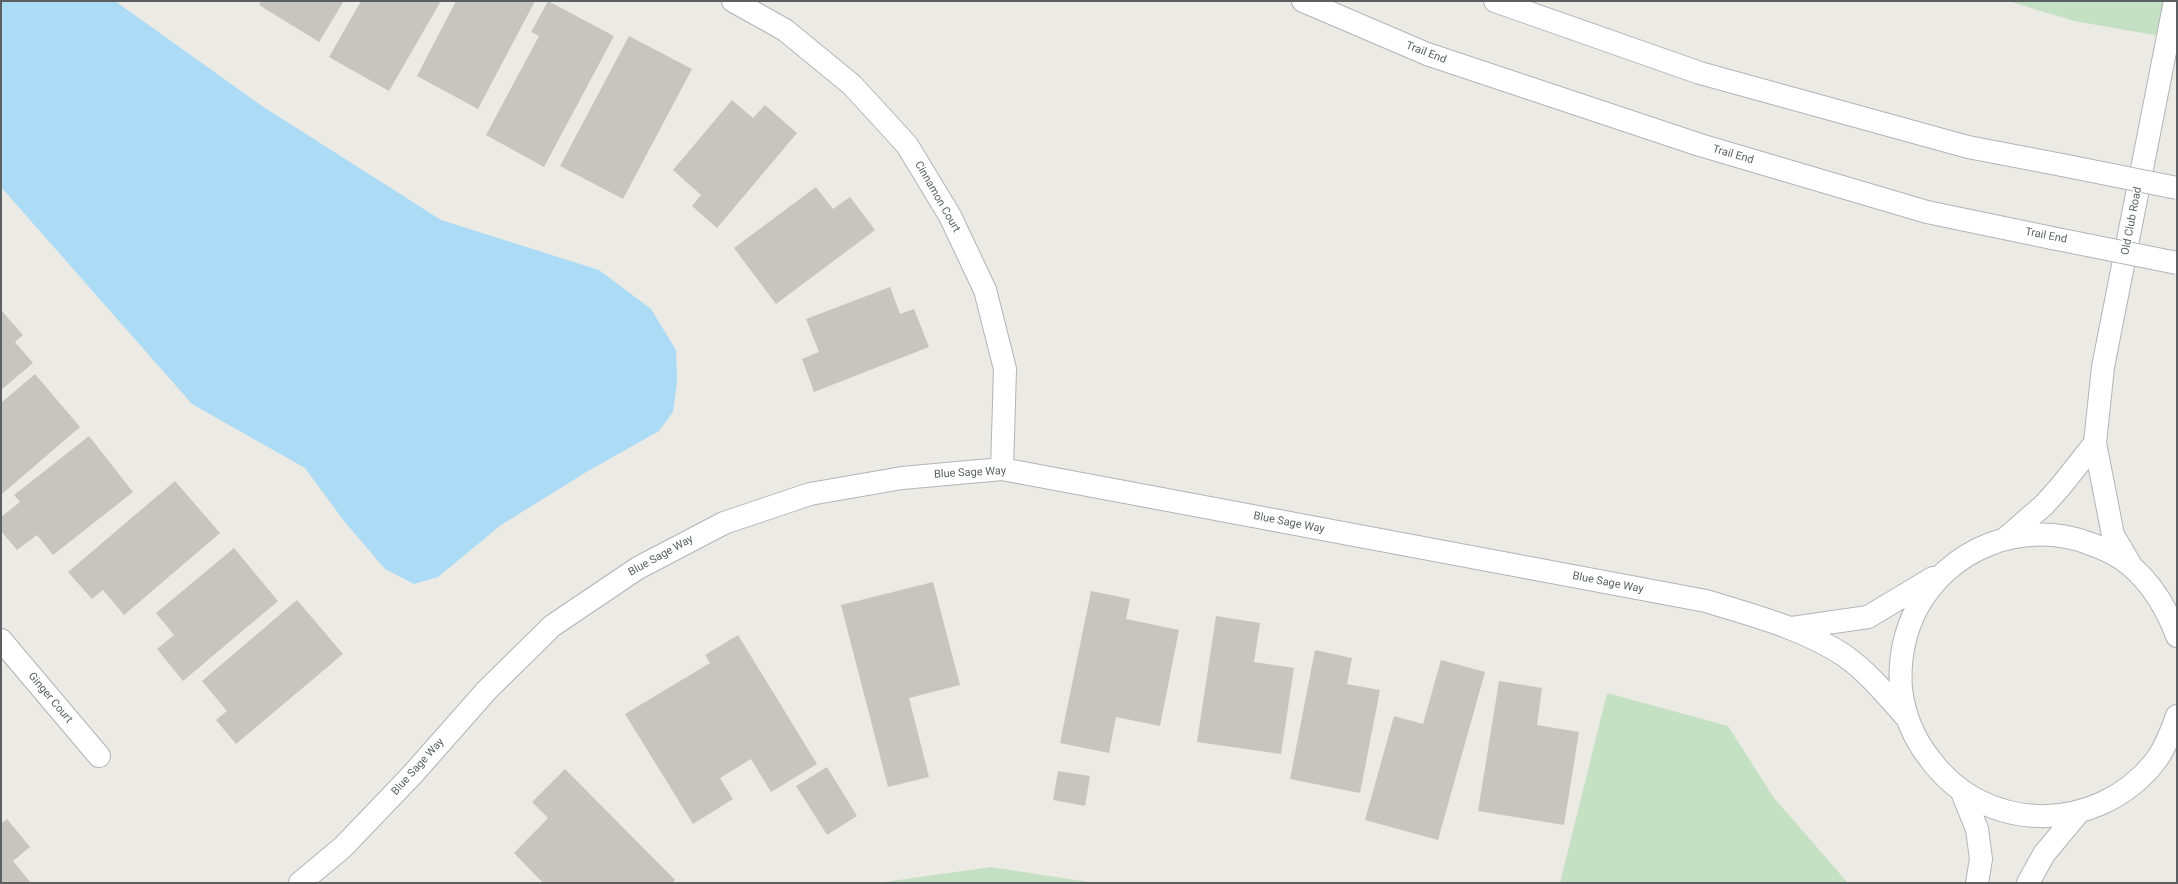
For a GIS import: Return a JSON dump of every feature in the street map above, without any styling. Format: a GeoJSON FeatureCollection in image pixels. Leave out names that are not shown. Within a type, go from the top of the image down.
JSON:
{"type":"FeatureCollection","features":[{"type":"Feature","properties":{"kind":"street","name":"Cinnamon Court"},"geometry":{"type":"LineString","coordinates":[[733,1],[785,30],[852,85],[907,146],[950,216],[985,290],[1005,369],[1002,469]]}},
{"type":"Feature","properties":{"kind":"street","name":"Trail End"},"geometry":{"type":"LineString","coordinates":[[1303,1],[1427,54],[1700,145],[1927,212],[2177,263]]}},
{"type":"Feature","properties":{"kind":"street"},"geometry":{"type":"LineString","coordinates":[[1495,1],[1700,73],[1968,147],[2177,188]]}},
{"type":"Feature","properties":{"kind":"street","name":"Old Club Road"},"geometry":{"type":"LineString","coordinates":[[2130,565],[2113,535],[2095,443],[2103,367],[2175,1]]}},
{"type":"Feature","properties":{"kind":"street"},"geometry":{"type":"LineString","coordinates":[[2006,538],[2048,501],[2095,443]]}},
{"type":"Feature","properties":{"kind":"street","name":"Blue Sage Way"},"geometry":{"type":"LineString","coordinates":[[300,883],[348,841],[412,776],[487,690],[552,626],[638,568],[724,523],[810,494],[902,478],[1002,469],[1706,601],[1792,628],[1845,656],[1876,683],[1908,719]]}},
{"type":"Feature","properties":{"kind":"street"},"geometry":{"type":"LineString","coordinates":[[2177,636],[2169,614],[2152,587],[2130,565],[2103,548],[2073,538],[2040,534],[2006,538],[1975,550],[1947,570],[1924,595],[1909,625],[1901,658],[1901,689],[1908,719],[1920,747],[1938,771],[1962,792],[1989,807],[2018,815],[2049,817],[2079,812],[2108,801],[2177,751]]}},
{"type":"Feature","properties":{"kind":"street","name":"Blue Sage Way"},"geometry":{"type":"LineString","coordinates":[[1792,628],[1868,617],[1947,570]]}},
{"type":"Feature","properties":{"kind":"street","name":"Ginger Court"},"geometry":{"type":"LineString","coordinates":[[1,640],[99,756]]}},
{"type":"Feature","properties":{"kind":"street"},"geometry":{"type":"LineString","coordinates":[[2133,784],[2154,762],[2170,736],[2177,716]]}},
{"type":"Feature","properties":{"kind":"street"},"geometry":{"type":"LineString","coordinates":[[1962,792],[1977,829],[1981,859],[1977,883]]}},
{"type":"Feature","properties":{"kind":"street"},"geometry":{"type":"LineString","coordinates":[[2028,883],[2044,854],[2079,812]]}},
{"type":"Feature","properties":{"kind":"green space"},"geometry":{"type":"Polygon","coordinates":[[[2008,1],[2177,1],[2177,39],[2074,21],[2008,1]]]}},
{"type":"Feature","properties":{"kind":"green space"},"geometry":{"type":"Polygon","coordinates":[[[1607,693],[1728,726],[1774,798],[1848,883],[1560,883],[1607,693]]]}},
{"type":"Feature","properties":{"kind":"green space"},"geometry":{"type":"Polygon","coordinates":[[[991,867],[1095,883],[877,883],[991,867]]]}},
{"type":"Feature","properties":{"kind":"water"},"geometry":{"type":"Polygon","coordinates":[[[1,1],[115,1],[262,106],[441,220],[599,270],[651,309],[676,350],[677,382],[673,412],[659,431],[588,471],[501,525],[438,577],[414,584],[385,569],[344,521],[305,468],[192,404],[1,187],[1,1]]]}},
{"type":"Feature","properties":{"kind":"building"},"geometry":{"type":"Polygon","coordinates":[[[261,1],[344,1],[319,42],[259,5],[261,1]]]}},
{"type":"Feature","properties":{"kind":"building"},"geometry":{"type":"Polygon","coordinates":[[[361,1],[441,1],[389,91],[329,57],[361,1]]]}},
{"type":"Feature","properties":{"kind":"building"},"geometry":{"type":"Polygon","coordinates":[[[456,1],[535,1],[478,109],[417,76],[456,1]]]}},
{"type":"Feature","properties":{"kind":"building"},"geometry":{"type":"Polygon","coordinates":[[[548,1],[614,36],[544,167],[486,135],[539,36],[531,32],[548,1]]]}},
{"type":"Feature","properties":{"kind":"building"},"geometry":{"type":"Polygon","coordinates":[[[629,36],[692,69],[623,199],[560,166],[629,36]]]}},
{"type":"Feature","properties":{"kind":"building"},"geometry":{"type":"Polygon","coordinates":[[[732,100],[753,118],[765,105],[797,133],[717,228],[692,206],[701,195],[673,170],[732,100]]]}},
{"type":"Feature","properties":{"kind":"building"},"geometry":{"type":"Polygon","coordinates":[[[816,187],[833,209],[850,197],[875,230],[776,304],[734,248],[816,187]]]}},
{"type":"Feature","properties":{"kind":"building"},"geometry":{"type":"Polygon","coordinates":[[[890,287],[900,314],[914,309],[929,347],[814,392],[802,359],[819,352],[806,319],[890,287]]]}},
{"type":"Feature","properties":{"kind":"building"},"geometry":{"type":"Polygon","coordinates":[[[1,310],[23,335],[15,342],[33,363],[1,390],[1,310]]]}},
{"type":"Feature","properties":{"kind":"building"},"geometry":{"type":"Polygon","coordinates":[[[35,374],[80,427],[2,494],[1,403],[35,374]]]}},
{"type":"Feature","properties":{"kind":"building"},"geometry":{"type":"Polygon","coordinates":[[[89,436],[133,492],[53,555],[37,535],[17,550],[1,531],[1,517],[20,502],[14,495],[89,436]]]}},
{"type":"Feature","properties":{"kind":"building"},"geometry":{"type":"Polygon","coordinates":[[[175,481],[220,533],[124,615],[103,590],[92,599],[68,572],[175,481]]]}},
{"type":"Feature","properties":{"kind":"building"},"geometry":{"type":"Polygon","coordinates":[[[234,548],[278,601],[183,681],[157,649],[174,635],[156,613],[234,548]]]}},
{"type":"Feature","properties":{"kind":"building"},"geometry":{"type":"Polygon","coordinates":[[[933,582],[960,685],[909,698],[929,777],[888,787],[841,605],[933,582]]]}},
{"type":"Feature","properties":{"kind":"building"},"geometry":{"type":"Polygon","coordinates":[[[1091,591],[1130,599],[1126,619],[1179,630],[1160,726],[1116,717],[1109,753],[1060,743],[1091,591]]]}},
{"type":"Feature","properties":{"kind":"building"},"geometry":{"type":"Polygon","coordinates":[[[297,600],[343,654],[236,744],[216,720],[227,711],[202,681],[297,600]]]}},
{"type":"Feature","properties":{"kind":"building"},"geometry":{"type":"Polygon","coordinates":[[[1216,616],[1260,623],[1254,662],[1294,668],[1281,754],[1197,742],[1216,616]]]}},
{"type":"Feature","properties":{"kind":"building"},"geometry":{"type":"Polygon","coordinates":[[[738,635],[817,764],[771,792],[751,759],[720,778],[733,799],[693,824],[625,714],[710,663],[705,655],[738,635]]]}},
{"type":"Feature","properties":{"kind":"building"},"geometry":{"type":"Polygon","coordinates":[[[1315,650],[1352,658],[1347,684],[1380,690],[1360,793],[1290,779],[1315,650]]]}},
{"type":"Feature","properties":{"kind":"building"},"geometry":{"type":"Polygon","coordinates":[[[1441,660],[1485,672],[1438,840],[1365,820],[1394,716],[1423,724],[1441,660]]]}},
{"type":"Feature","properties":{"kind":"building"},"geometry":{"type":"Polygon","coordinates":[[[1499,681],[1542,688],[1537,725],[1579,732],[1564,825],[1478,811],[1499,681]]]}},
{"type":"Feature","properties":{"kind":"building"},"geometry":{"type":"Polygon","coordinates":[[[827,767],[857,816],[827,835],[796,786],[827,767]]]}},
{"type":"Feature","properties":{"kind":"building"},"geometry":{"type":"Polygon","coordinates":[[[565,769],[675,880],[673,883],[543,883],[514,853],[548,818],[532,802],[565,769]]]}},
{"type":"Feature","properties":{"kind":"building"},"geometry":{"type":"Polygon","coordinates":[[[1058,771],[1090,776],[1085,806],[1053,800],[1058,771]]]}},
{"type":"Feature","properties":{"kind":"building"},"geometry":{"type":"Polygon","coordinates":[[[7,819],[30,847],[13,861],[31,883],[1,883],[1,824],[7,819]]]}}]}
